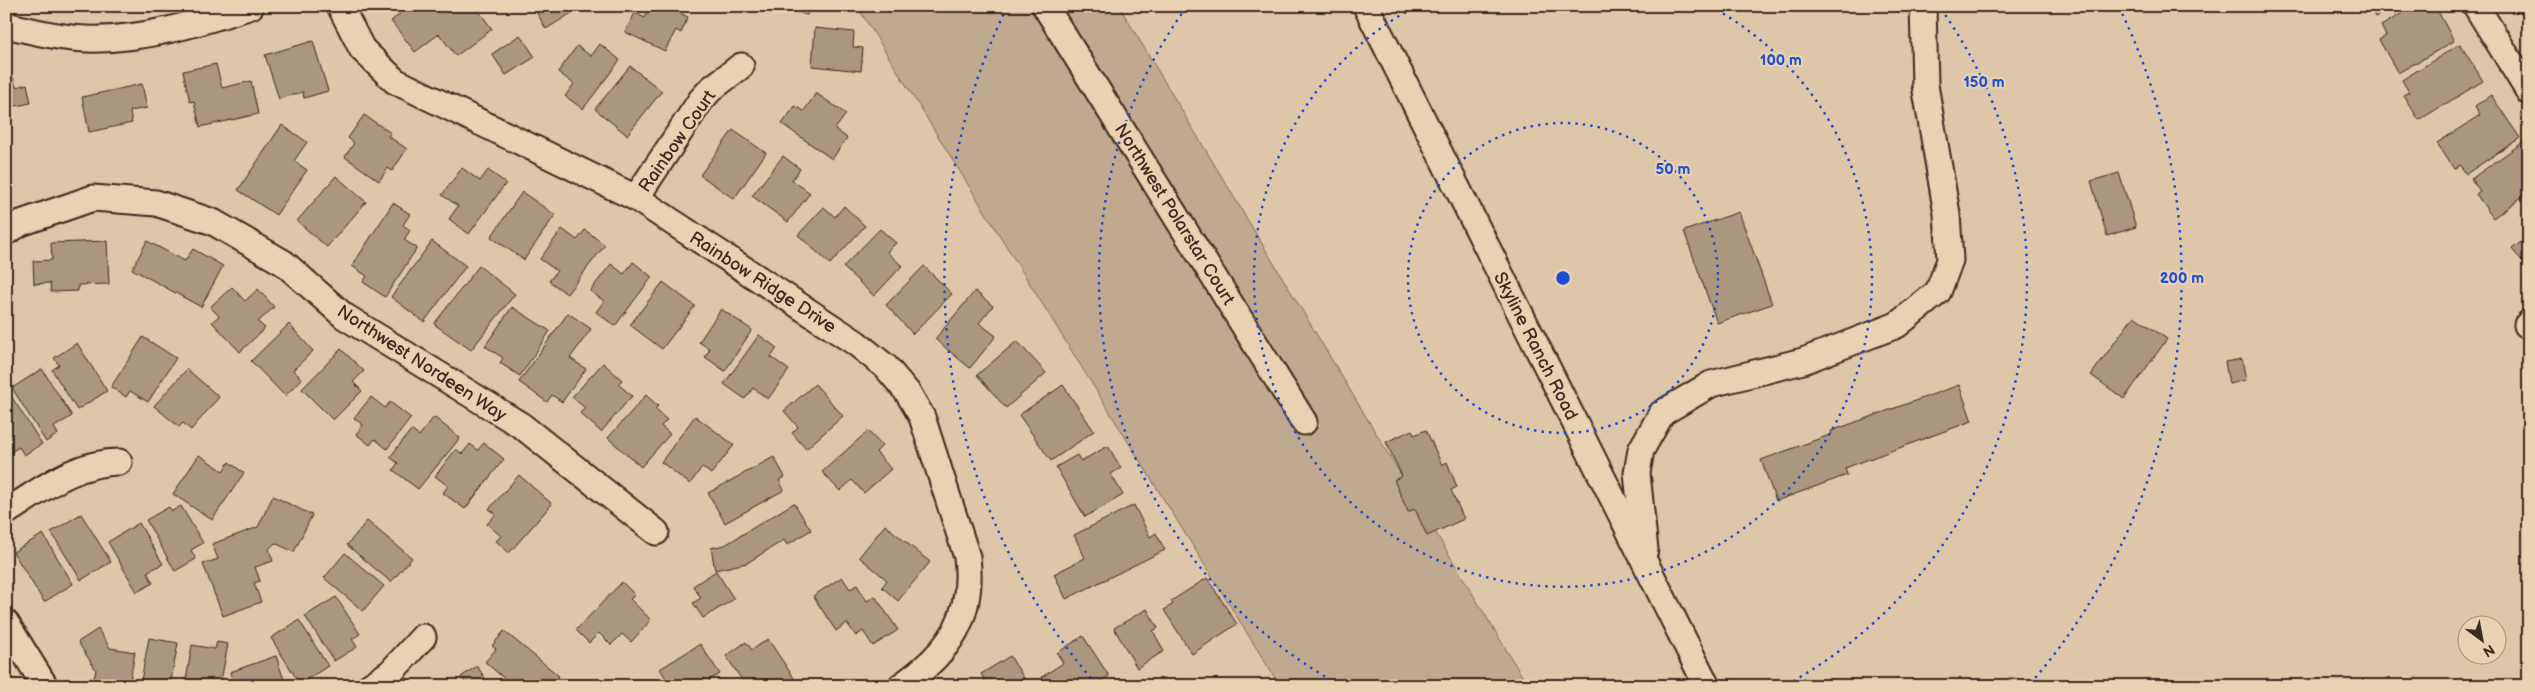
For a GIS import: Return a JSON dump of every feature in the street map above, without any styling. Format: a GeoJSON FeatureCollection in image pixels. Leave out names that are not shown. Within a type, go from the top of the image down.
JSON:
{"type":"FeatureCollection","features":[{"type":"Feature","properties":{"kind":"street"},"geometry":{"type":"LineString","coordinates":[[6,25],[86,40],[134,36],[206,21],[251,6]]}},
{"type":"Feature","properties":{"kind":"street","name":"Rainbow Ridge Drive"},"geometry":{"type":"LineString","coordinates":[[340,6],[362,49],[395,81],[636,198],[856,343],[886,368],[908,393],[922,417],[967,557],[970,581],[966,610],[949,642],[922,672],[901,686]]}},
{"type":"Feature","properties":{"kind":"street","name":"Northwest Polarstar Court"},"geometry":{"type":"LineString","coordinates":[[1045,6],[1304,422]]}},
{"type":"Feature","properties":{"kind":"street","name":"Skyline Ranch Road"},"geometry":{"type":"LineString","coordinates":[[1366,6],[1707,686]]}},
{"type":"Feature","properties":{"kind":"street"},"geometry":{"type":"LineString","coordinates":[[1647,567],[1637,473],[1641,450],[1662,413],[1711,384],[1803,362],[1897,325],[1938,292],[1950,260],[1947,214],[1925,85],[1923,6]]}},
{"type":"Feature","properties":{"kind":"street"},"geometry":{"type":"LineString","coordinates":[[2476,6],[2529,92]]}},
{"type":"Feature","properties":{"kind":"street","name":"Rainbow Court"},"geometry":{"type":"LineString","coordinates":[[636,198],[701,100],[711,89],[741,66]]}},
{"type":"Feature","properties":{"kind":"street","name":"Northwest Nordeen Way"},"geometry":{"type":"LineString","coordinates":[[6,232],[21,223],[93,198],[156,204],[213,222],[284,263],[344,316],[522,426],[656,532]]}},
{"type":"Feature","properties":{"kind":"street"},"geometry":{"type":"LineString","coordinates":[[6,512],[76,469],[102,462],[119,462]]}},
{"type":"Feature","properties":{"kind":"street"},"geometry":{"type":"LineString","coordinates":[[6,623],[46,686]]}},
{"type":"Feature","properties":{"kind":"street"},"geometry":{"type":"LineString","coordinates":[[370,686],[390,673],[423,638]]}},
{"type":"Feature","properties":{"kind":"shaded area"},"geometry":{"type":"Polygon","coordinates":[[[857,6],[1119,6],[1528,686],[1280,686],[857,6]]]}},
{"type":"Feature","properties":{"kind":"building"},"geometry":{"type":"Polygon","coordinates":[[[410,6],[434,6],[438,12],[445,6],[475,6],[492,29],[456,56],[439,34],[415,52],[391,21],[410,6]]]}},
{"type":"Feature","properties":{"kind":"building"},"geometry":{"type":"Polygon","coordinates":[[[533,6],[576,6],[578,9],[546,29],[533,6]]]}},
{"type":"Feature","properties":{"kind":"building"},"geometry":{"type":"Polygon","coordinates":[[[650,6],[665,6],[688,17],[681,33],[676,30],[665,51],[625,32],[635,13],[645,18],[650,6]]]}},
{"type":"Feature","properties":{"kind":"building"},"geometry":{"type":"Polygon","coordinates":[[[773,6],[819,6],[819,9],[809,7],[807,15],[773,6]]]}},
{"type":"Feature","properties":{"kind":"building"},"geometry":{"type":"Polygon","coordinates":[[[2369,6],[2395,6],[2375,17],[2369,6]]]}},
{"type":"Feature","properties":{"kind":"building"},"geometry":{"type":"Polygon","coordinates":[[[2414,6],[2435,6],[2454,41],[2398,73],[2379,40],[2386,36],[2381,26],[2414,6]]]}},
{"type":"Feature","properties":{"kind":"building"},"geometry":{"type":"Polygon","coordinates":[[[815,28],[854,32],[853,47],[863,48],[861,71],[812,66],[815,28]]]}},
{"type":"Feature","properties":{"kind":"building"},"geometry":{"type":"Polygon","coordinates":[[[520,35],[535,57],[506,75],[492,54],[520,35]]]}},
{"type":"Feature","properties":{"kind":"building"},"geometry":{"type":"Polygon","coordinates":[[[313,41],[328,91],[304,98],[303,92],[279,99],[265,55],[313,41]]]}},
{"type":"Feature","properties":{"kind":"building"},"geometry":{"type":"Polygon","coordinates":[[[600,44],[620,60],[583,109],[565,96],[574,84],[558,72],[577,46],[591,56],[600,44]]]}},
{"type":"Feature","properties":{"kind":"building"},"geometry":{"type":"Polygon","coordinates":[[[2460,44],[2483,81],[2419,120],[2403,95],[2409,92],[2402,80],[2460,44]]]}},
{"type":"Feature","properties":{"kind":"building"},"geometry":{"type":"Polygon","coordinates":[[[216,64],[222,88],[251,81],[258,114],[200,127],[194,101],[190,102],[183,71],[216,64]]]}},
{"type":"Feature","properties":{"kind":"building"},"geometry":{"type":"Polygon","coordinates":[[[630,66],[662,91],[627,135],[595,109],[630,66]]]}},
{"type":"Feature","properties":{"kind":"building"},"geometry":{"type":"Polygon","coordinates":[[[13,77],[16,87],[27,84],[31,103],[6,108],[6,78],[13,77]]]}},
{"type":"Feature","properties":{"kind":"building"},"geometry":{"type":"Polygon","coordinates":[[[142,84],[147,108],[130,111],[132,123],[89,132],[82,97],[142,84]]]}},
{"type":"Feature","properties":{"kind":"building"},"geometry":{"type":"Polygon","coordinates":[[[816,93],[846,114],[835,129],[847,138],[832,159],[782,124],[795,106],[804,111],[816,93]]]}},
{"type":"Feature","properties":{"kind":"building"},"geometry":{"type":"Polygon","coordinates":[[[2491,95],[2520,138],[2466,174],[2460,165],[2454,169],[2437,143],[2480,115],[2475,106],[2491,95]]]}},
{"type":"Feature","properties":{"kind":"building"},"geometry":{"type":"Polygon","coordinates":[[[364,115],[391,133],[388,136],[407,149],[392,171],[388,168],[379,181],[345,157],[354,143],[348,138],[364,115]]]}},
{"type":"Feature","properties":{"kind":"building"},"geometry":{"type":"Polygon","coordinates":[[[282,125],[307,142],[294,161],[307,170],[276,215],[238,190],[282,125]]]}},
{"type":"Feature","properties":{"kind":"building"},"geometry":{"type":"Polygon","coordinates":[[[733,130],[766,153],[734,199],[700,175],[733,130]]]}},
{"type":"Feature","properties":{"kind":"building"},"geometry":{"type":"Polygon","coordinates":[[[2529,138],[2529,192],[2493,218],[2476,194],[2480,191],[2471,179],[2529,138]]]}},
{"type":"Feature","properties":{"kind":"building"},"geometry":{"type":"Polygon","coordinates":[[[783,156],[800,169],[792,180],[810,193],[788,222],[752,196],[783,156]]]}},
{"type":"Feature","properties":{"kind":"building"},"geometry":{"type":"Polygon","coordinates":[[[462,168],[480,181],[488,170],[506,183],[469,234],[449,219],[458,206],[442,195],[462,168]]]}},
{"type":"Feature","properties":{"kind":"building"},"geometry":{"type":"Polygon","coordinates":[[[2119,173],[2136,227],[2107,236],[2091,181],[2119,173]]]}},
{"type":"Feature","properties":{"kind":"building"},"geometry":{"type":"Polygon","coordinates":[[[336,176],[366,202],[327,247],[297,221],[336,176]]]}},
{"type":"Feature","properties":{"kind":"building"},"geometry":{"type":"Polygon","coordinates":[[[522,192],[555,215],[524,260],[491,237],[522,192]]]}},
{"type":"Feature","properties":{"kind":"building"},"geometry":{"type":"Polygon","coordinates":[[[393,203],[410,214],[403,225],[410,230],[404,240],[417,248],[385,297],[363,282],[367,276],[352,266],[393,203]]]}},
{"type":"Feature","properties":{"kind":"building"},"geometry":{"type":"Polygon","coordinates":[[[844,206],[865,226],[830,264],[798,235],[824,207],[835,217],[844,206]]]}},
{"type":"Feature","properties":{"kind":"building"},"geometry":{"type":"Polygon","coordinates":[[[1739,212],[1772,304],[1717,323],[1684,231],[1739,212]]]}},
{"type":"Feature","properties":{"kind":"building"},"geometry":{"type":"Polygon","coordinates":[[[562,229],[577,240],[585,230],[605,245],[567,294],[549,281],[557,271],[540,259],[562,229]]]}},
{"type":"Feature","properties":{"kind":"building"},"geometry":{"type":"Polygon","coordinates":[[[880,229],[896,243],[887,252],[902,266],[874,296],[843,267],[880,229]]]}},
{"type":"Feature","properties":{"kind":"building"},"geometry":{"type":"Polygon","coordinates":[[[2529,236],[2529,268],[2528,269],[2512,249],[2529,236]]]}},
{"type":"Feature","properties":{"kind":"building"},"geometry":{"type":"Polygon","coordinates":[[[107,241],[109,284],[78,285],[78,291],[51,292],[50,283],[34,284],[33,261],[52,260],[51,243],[107,241]]]}},
{"type":"Feature","properties":{"kind":"building"},"geometry":{"type":"Polygon","coordinates":[[[147,241],[185,261],[193,249],[223,266],[201,307],[132,269],[147,241]]]}},
{"type":"Feature","properties":{"kind":"building"},"geometry":{"type":"Polygon","coordinates":[[[432,241],[466,266],[424,322],[391,297],[432,241]]]}},
{"type":"Feature","properties":{"kind":"building"},"geometry":{"type":"Polygon","coordinates":[[[633,262],[652,277],[615,326],[596,312],[604,301],[590,291],[611,264],[624,274],[633,262]]]}},
{"type":"Feature","properties":{"kind":"building"},"geometry":{"type":"Polygon","coordinates":[[[479,266],[515,294],[471,350],[434,324],[479,266]]]}},
{"type":"Feature","properties":{"kind":"building"},"geometry":{"type":"Polygon","coordinates":[[[924,266],[952,294],[913,334],[886,305],[924,266]]]}},
{"type":"Feature","properties":{"kind":"building"},"geometry":{"type":"Polygon","coordinates":[[[663,282],[695,306],[662,349],[630,325],[663,282]]]}},
{"type":"Feature","properties":{"kind":"building"},"geometry":{"type":"Polygon","coordinates":[[[232,287],[245,301],[258,289],[274,307],[258,322],[265,328],[240,352],[212,322],[219,316],[210,307],[232,287]]]}},
{"type":"Feature","properties":{"kind":"building"},"geometry":{"type":"Polygon","coordinates":[[[975,291],[993,306],[979,323],[996,336],[970,368],[935,339],[975,291]]]}},
{"type":"Feature","properties":{"kind":"building"},"geometry":{"type":"Polygon","coordinates":[[[512,307],[550,331],[520,376],[500,363],[503,358],[485,346],[512,307]]]}},
{"type":"Feature","properties":{"kind":"building"},"geometry":{"type":"Polygon","coordinates":[[[721,309],[752,330],[725,371],[705,357],[710,349],[699,342],[721,309]]]}},
{"type":"Feature","properties":{"kind":"building"},"geometry":{"type":"Polygon","coordinates":[[[568,313],[591,329],[570,358],[586,369],[562,402],[552,395],[547,402],[519,382],[568,313]]]}},
{"type":"Feature","properties":{"kind":"building"},"geometry":{"type":"Polygon","coordinates":[[[2134,316],[2167,339],[2124,399],[2091,375],[2134,316]]]}},
{"type":"Feature","properties":{"kind":"building"},"geometry":{"type":"Polygon","coordinates":[[[289,324],[313,351],[293,370],[302,379],[285,396],[251,361],[289,324]]]}},
{"type":"Feature","properties":{"kind":"building"},"geometry":{"type":"Polygon","coordinates":[[[759,335],[777,348],[771,357],[789,370],[768,399],[753,388],[745,399],[724,384],[759,335]]]}},
{"type":"Feature","properties":{"kind":"building"},"geometry":{"type":"Polygon","coordinates":[[[143,337],[176,358],[148,402],[130,391],[126,397],[111,387],[143,337]]]}},
{"type":"Feature","properties":{"kind":"building"},"geometry":{"type":"Polygon","coordinates":[[[1017,341],[1046,373],[1006,408],[977,375],[1017,341]]]}},
{"type":"Feature","properties":{"kind":"building"},"geometry":{"type":"Polygon","coordinates":[[[77,343],[107,391],[77,410],[52,370],[59,365],[54,358],[77,343]]]}},
{"type":"Feature","properties":{"kind":"building"},"geometry":{"type":"Polygon","coordinates":[[[341,349],[364,371],[353,382],[362,391],[333,420],[302,389],[341,349]]]}},
{"type":"Feature","properties":{"kind":"building"},"geometry":{"type":"Polygon","coordinates":[[[2242,359],[2246,380],[2229,384],[2225,362],[2242,359]]]}},
{"type":"Feature","properties":{"kind":"building"},"geometry":{"type":"Polygon","coordinates":[[[603,363],[622,380],[618,384],[632,396],[601,432],[580,413],[585,408],[572,397],[603,363]]]}},
{"type":"Feature","properties":{"kind":"building"},"geometry":{"type":"Polygon","coordinates":[[[42,369],[72,416],[54,427],[58,434],[46,442],[12,388],[42,369]]]}},
{"type":"Feature","properties":{"kind":"building"},"geometry":{"type":"Polygon","coordinates":[[[187,369],[219,397],[191,430],[183,423],[179,427],[154,406],[187,369]]]}},
{"type":"Feature","properties":{"kind":"building"},"geometry":{"type":"Polygon","coordinates":[[[815,384],[843,416],[806,449],[792,433],[798,427],[784,411],[815,384]]]}},
{"type":"Feature","properties":{"kind":"building"},"geometry":{"type":"Polygon","coordinates":[[[1063,385],[1094,431],[1051,461],[1019,415],[1063,385]]]}},
{"type":"Feature","properties":{"kind":"building"},"geometry":{"type":"Polygon","coordinates":[[[1959,385],[1972,421],[1845,468],[1847,475],[1776,501],[1761,460],[1832,434],[1831,431],[1959,385]]]}},
{"type":"Feature","properties":{"kind":"building"},"geometry":{"type":"Polygon","coordinates":[[[646,395],[658,406],[655,409],[667,420],[661,426],[670,434],[641,467],[608,438],[646,395]]]}},
{"type":"Feature","properties":{"kind":"building"},"geometry":{"type":"Polygon","coordinates":[[[11,396],[42,444],[24,455],[19,447],[6,455],[6,399],[11,396]]]}},
{"type":"Feature","properties":{"kind":"building"},"geometry":{"type":"Polygon","coordinates":[[[371,397],[385,408],[390,402],[411,418],[387,449],[375,439],[370,445],[356,434],[363,425],[354,418],[371,397]]]}},
{"type":"Feature","properties":{"kind":"building"},"geometry":{"type":"Polygon","coordinates":[[[695,416],[734,445],[711,474],[702,467],[690,484],[661,462],[695,416]]]}},
{"type":"Feature","properties":{"kind":"building"},"geometry":{"type":"Polygon","coordinates":[[[434,417],[460,438],[418,489],[393,470],[398,463],[390,457],[411,430],[419,436],[434,417]]]}},
{"type":"Feature","properties":{"kind":"building"},"geometry":{"type":"Polygon","coordinates":[[[1412,430],[1414,435],[1426,430],[1442,465],[1447,462],[1457,487],[1451,490],[1464,519],[1427,536],[1415,509],[1408,512],[1394,480],[1402,476],[1386,442],[1412,430]]]}},
{"type":"Feature","properties":{"kind":"building"},"geometry":{"type":"Polygon","coordinates":[[[868,431],[882,446],[876,452],[891,469],[864,493],[852,480],[840,491],[822,472],[868,431]]]}},
{"type":"Feature","properties":{"kind":"building"},"geometry":{"type":"Polygon","coordinates":[[[484,443],[504,459],[465,509],[443,493],[448,486],[435,476],[456,449],[462,454],[470,444],[478,450],[484,443]]]}},
{"type":"Feature","properties":{"kind":"building"},"geometry":{"type":"Polygon","coordinates":[[[1108,446],[1121,468],[1111,474],[1123,495],[1085,517],[1056,467],[1077,455],[1081,461],[1108,446]]]}},
{"type":"Feature","properties":{"kind":"building"},"geometry":{"type":"Polygon","coordinates":[[[199,455],[223,471],[229,462],[244,473],[212,520],[173,494],[199,455]]]}},
{"type":"Feature","properties":{"kind":"building"},"geometry":{"type":"Polygon","coordinates":[[[774,457],[785,477],[779,480],[784,490],[725,523],[708,493],[774,457]]]}},
{"type":"Feature","properties":{"kind":"building"},"geometry":{"type":"Polygon","coordinates":[[[519,475],[552,504],[509,553],[496,541],[501,536],[487,524],[496,514],[489,509],[519,475]]]}},
{"type":"Feature","properties":{"kind":"building"},"geometry":{"type":"Polygon","coordinates":[[[273,496],[312,515],[294,552],[275,543],[269,549],[273,561],[255,567],[260,581],[254,583],[261,602],[223,616],[203,564],[218,559],[212,544],[258,527],[273,496]]]}},
{"type":"Feature","properties":{"kind":"building"},"geometry":{"type":"Polygon","coordinates":[[[794,503],[811,530],[787,545],[784,540],[747,563],[715,570],[711,548],[725,545],[794,503]]]}},
{"type":"Feature","properties":{"kind":"building"},"geometry":{"type":"Polygon","coordinates":[[[1134,505],[1150,537],[1156,533],[1165,550],[1066,599],[1054,574],[1085,558],[1074,535],[1134,505]]]}},
{"type":"Feature","properties":{"kind":"building"},"geometry":{"type":"Polygon","coordinates":[[[181,506],[203,543],[191,550],[196,559],[175,571],[146,520],[169,507],[172,511],[181,506]]]}},
{"type":"Feature","properties":{"kind":"building"},"geometry":{"type":"Polygon","coordinates":[[[81,514],[111,562],[81,580],[51,532],[81,514]]]}},
{"type":"Feature","properties":{"kind":"building"},"geometry":{"type":"Polygon","coordinates":[[[367,521],[412,558],[391,582],[347,545],[367,521]]]}},
{"type":"Feature","properties":{"kind":"building"},"geometry":{"type":"Polygon","coordinates":[[[139,523],[163,564],[147,572],[153,583],[137,592],[108,542],[139,523]]]}},
{"type":"Feature","properties":{"kind":"building"},"geometry":{"type":"Polygon","coordinates":[[[885,525],[930,562],[898,601],[882,587],[887,580],[859,557],[885,525]]]}},
{"type":"Feature","properties":{"kind":"building"},"geometry":{"type":"Polygon","coordinates":[[[43,534],[73,584],[44,602],[13,552],[43,534]]]}},
{"type":"Feature","properties":{"kind":"building"},"geometry":{"type":"Polygon","coordinates":[[[345,553],[384,586],[363,611],[324,578],[345,553]]]}},
{"type":"Feature","properties":{"kind":"building"},"geometry":{"type":"Polygon","coordinates":[[[716,571],[734,599],[703,618],[693,603],[701,598],[693,586],[716,571]]]}},
{"type":"Feature","properties":{"kind":"building"},"geometry":{"type":"Polygon","coordinates":[[[842,577],[850,589],[857,585],[867,601],[875,596],[898,630],[873,646],[863,631],[856,636],[847,623],[836,631],[813,596],[842,577]]]}},
{"type":"Feature","properties":{"kind":"building"},"geometry":{"type":"Polygon","coordinates":[[[1207,578],[1237,624],[1192,654],[1164,610],[1173,604],[1171,601],[1207,578]]]}},
{"type":"Feature","properties":{"kind":"building"},"geometry":{"type":"Polygon","coordinates":[[[622,582],[635,595],[630,599],[651,620],[631,642],[622,634],[611,645],[599,633],[589,643],[576,630],[622,582]]]}},
{"type":"Feature","properties":{"kind":"building"},"geometry":{"type":"Polygon","coordinates":[[[336,597],[360,634],[352,639],[357,647],[334,661],[305,616],[336,597]]]}},
{"type":"Feature","properties":{"kind":"building"},"geometry":{"type":"Polygon","coordinates":[[[1147,609],[1158,628],[1153,631],[1164,651],[1137,668],[1114,628],[1147,609]]]}},
{"type":"Feature","properties":{"kind":"building"},"geometry":{"type":"Polygon","coordinates":[[[299,620],[328,666],[300,684],[271,638],[299,620]]]}},
{"type":"Feature","properties":{"kind":"building"},"geometry":{"type":"Polygon","coordinates":[[[98,629],[110,648],[135,652],[129,686],[93,683],[96,670],[78,642],[98,629]]]}},
{"type":"Feature","properties":{"kind":"building"},"geometry":{"type":"Polygon","coordinates":[[[504,631],[559,676],[551,686],[513,686],[485,662],[496,649],[492,646],[504,631]]]}},
{"type":"Feature","properties":{"kind":"building"},"geometry":{"type":"Polygon","coordinates":[[[1083,636],[1109,676],[1093,686],[1047,686],[1042,677],[1063,663],[1057,653],[1083,636]]]}},
{"type":"Feature","properties":{"kind":"building"},"geometry":{"type":"Polygon","coordinates":[[[149,638],[178,643],[170,686],[140,686],[149,638]]]}},
{"type":"Feature","properties":{"kind":"building"},"geometry":{"type":"Polygon","coordinates":[[[768,639],[799,686],[746,686],[726,656],[746,642],[752,650],[768,639]]]}},
{"type":"Feature","properties":{"kind":"building"},"geometry":{"type":"Polygon","coordinates":[[[217,642],[228,644],[220,686],[185,686],[192,645],[215,649],[217,642]]]}},
{"type":"Feature","properties":{"kind":"building"},"geometry":{"type":"Polygon","coordinates":[[[700,644],[720,674],[709,680],[712,686],[671,686],[660,669],[700,644]]]}},
{"type":"Feature","properties":{"kind":"building"},"geometry":{"type":"Polygon","coordinates":[[[276,656],[286,686],[234,686],[230,672],[276,656]]]}},
{"type":"Feature","properties":{"kind":"building"},"geometry":{"type":"Polygon","coordinates":[[[1010,656],[1029,686],[977,686],[985,681],[981,674],[1010,656]]]}},
{"type":"Feature","properties":{"kind":"building"},"geometry":{"type":"Polygon","coordinates":[[[477,666],[490,686],[460,686],[465,682],[461,677],[477,666]]]}}]}
